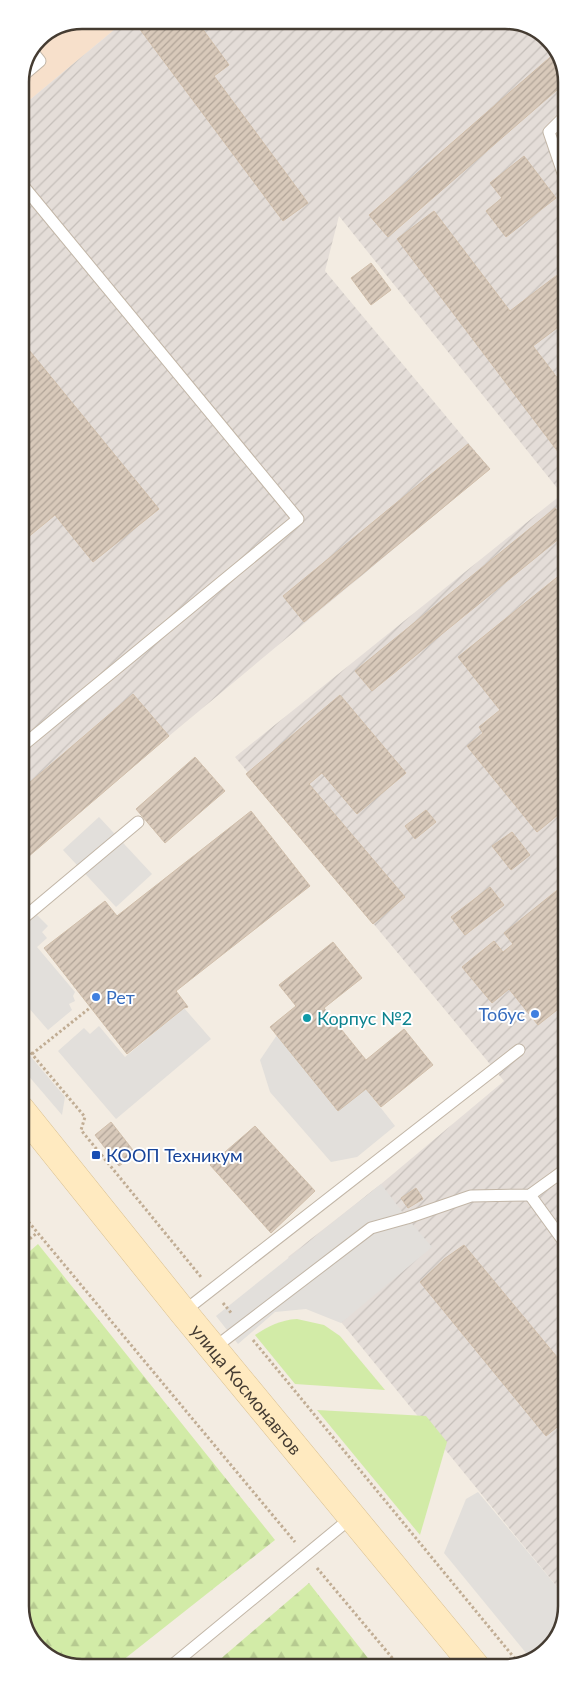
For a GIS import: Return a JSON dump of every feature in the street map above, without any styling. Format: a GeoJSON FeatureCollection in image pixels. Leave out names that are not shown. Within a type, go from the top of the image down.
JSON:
{"type":"FeatureCollection","features":[{"type":"Feature","properties":{"kind":"main road","name":"улица Космонавтов"},"geometry":{"type":"LineString","coordinates":[[29,1120],[469,1659]]}},
{"type":"Feature","properties":{"kind":"lane"},"geometry":{"type":"LineString","coordinates":[[31,69],[40,61],[36,56]]}},
{"type":"Feature","properties":{"kind":"lane"},"geometry":{"type":"LineString","coordinates":[[558,123],[549,132],[558,158]]}},
{"type":"Feature","properties":{"kind":"lane"},"geometry":{"type":"LineString","coordinates":[[29,193],[298,519],[29,739]]}},
{"type":"Feature","properties":{"kind":"lane"},"geometry":{"type":"LineString","coordinates":[[29,913],[138,822]]}},
{"type":"Feature","properties":{"kind":"lane"},"geometry":{"type":"LineString","coordinates":[[184,1312],[518,1050]]}},
{"type":"Feature","properties":{"kind":"lane"},"geometry":{"type":"LineString","coordinates":[[214,1348],[370,1228],[407,1218],[471,1196],[530,1194],[558,1174]]}},
{"type":"Feature","properties":{"kind":"lane"},"geometry":{"type":"LineString","coordinates":[[530,1194],[558,1234]]}},
{"type":"Feature","properties":{"kind":"lane"},"geometry":{"type":"LineString","coordinates":[[181,1659],[353,1516]]}},
{"type":"Feature","properties":{"kind":"path"},"geometry":{"type":"LineString","coordinates":[[32,1054],[91,1007]]}},
{"type":"Feature","properties":{"kind":"path"},"geometry":{"type":"LineString","coordinates":[[29,1050],[84,1117],[81,1130],[515,1658]]}},
{"type":"Feature","properties":{"kind":"path"},"geometry":{"type":"LineString","coordinates":[[29,1223],[393,1659]]}},
{"type":"Feature","properties":{"kind":"path"},"geometry":{"type":"LineString","coordinates":[[29,1239],[37,1233]]}},
{"type":"Feature","properties":{"kind":"shaded area"},"geometry":{"type":"Polygon","coordinates":[[[115,29],[29,101],[30,71],[33,61],[44,44],[61,33],[71,30],[115,29]]]}},
{"type":"Feature","properties":{"kind":"shaded area"},"geometry":{"type":"Polygon","coordinates":[[[115,29],[509,29],[532,36],[543,44],[554,61],[558,75],[558,489],[339,216],[325,271],[490,469],[169,736],[29,856],[29,101],[115,29]]]}},
{"type":"Feature","properties":{"kind":"shaded area"},"geometry":{"type":"Polygon","coordinates":[[[558,497],[558,1588],[288,1257],[381,1184],[504,1081],[235,757],[558,497]]]}},
{"type":"Feature","properties":{"kind":"shaded area"},"geometry":{"type":"Polygon","coordinates":[[[99,817],[152,874],[116,907],[63,850],[99,817]]]}},
{"type":"Feature","properties":{"kind":"shaded area"},"geometry":{"type":"Polygon","coordinates":[[[32,910],[48,926],[42,932],[47,938],[37,947],[75,992],[73,996],[75,1001],[69,1004],[72,1010],[48,1030],[29,1008],[29,913],[32,910]]]}},
{"type":"Feature","properties":{"kind":"shaded area"},"geometry":{"type":"Polygon","coordinates":[[[184,1008],[211,1039],[116,1119],[58,1051],[84,1028],[90,1034],[99,1026],[125,1057],[184,1008]]]}},
{"type":"Feature","properties":{"kind":"shaded area"},"geometry":{"type":"Polygon","coordinates":[[[277,1035],[338,1111],[366,1089],[395,1126],[357,1157],[331,1162],[270,1092],[260,1060],[277,1035]]]}},
{"type":"Feature","properties":{"kind":"shaded area"},"geometry":{"type":"Polygon","coordinates":[[[29,1054],[65,1097],[62,1115],[29,1076],[29,1054]]]}},
{"type":"Feature","properties":{"kind":"shaded area"},"geometry":{"type":"Polygon","coordinates":[[[381,1184],[432,1247],[341,1323],[306,1309],[275,1312],[238,1344],[216,1316],[381,1184]]]}},
{"type":"Feature","properties":{"kind":"shaded area"},"geometry":{"type":"Polygon","coordinates":[[[478,1492],[558,1588],[557,1617],[551,1633],[543,1644],[529,1654],[527,1655],[444,1553],[466,1499],[478,1492]]]}},
{"type":"Feature","properties":{"kind":"green space"},"geometry":{"type":"Polygon","coordinates":[[[38,1244],[275,1540],[124,1659],[78,1659],[61,1655],[44,1644],[34,1630],[29,1613],[29,1252],[38,1244]]]}},
{"type":"Feature","properties":{"kind":"green space"},"geometry":{"type":"Polygon","coordinates":[[[297,1319],[324,1325],[340,1336],[385,1390],[295,1384],[255,1335],[275,1324],[297,1319]]]}},
{"type":"Feature","properties":{"kind":"green space"},"geometry":{"type":"Polygon","coordinates":[[[317,1410],[426,1416],[447,1442],[420,1535],[317,1410]]]}},
{"type":"Feature","properties":{"kind":"green space"},"geometry":{"type":"Polygon","coordinates":[[[309,1583],[369,1659],[220,1659],[309,1583]]]}},
{"type":"Feature","properties":{"kind":"building"},"geometry":{"type":"Polygon","coordinates":[[[140,29],[203,29],[229,65],[214,76],[308,203],[283,221],[140,29]]]}},
{"type":"Feature","properties":{"kind":"building"},"geometry":{"type":"Polygon","coordinates":[[[551,56],[558,75],[558,89],[388,237],[369,215],[551,56]]]}},
{"type":"Feature","properties":{"kind":"building"},"geometry":{"type":"Polygon","coordinates":[[[524,156],[556,198],[506,237],[486,211],[502,198],[490,183],[524,156]]]}},
{"type":"Feature","properties":{"kind":"building"},"geometry":{"type":"Polygon","coordinates":[[[434,211],[510,311],[558,274],[558,327],[533,346],[558,379],[558,452],[397,239],[434,211]]]}},
{"type":"Feature","properties":{"kind":"building"},"geometry":{"type":"Polygon","coordinates":[[[371,263],[391,290],[371,305],[351,278],[371,263]]]}},
{"type":"Feature","properties":{"kind":"building"},"geometry":{"type":"Polygon","coordinates":[[[29,350],[159,509],[93,562],[55,515],[29,536],[29,350]]]}},
{"type":"Feature","properties":{"kind":"building"},"geometry":{"type":"Polygon","coordinates":[[[468,444],[490,469],[304,622],[283,596],[468,444]]]}},
{"type":"Feature","properties":{"kind":"building"},"geometry":{"type":"Polygon","coordinates":[[[555,508],[558,511],[558,540],[372,691],[355,671],[555,508]]]}},
{"type":"Feature","properties":{"kind":"building"},"geometry":{"type":"Polygon","coordinates":[[[558,576],[558,815],[537,832],[467,746],[483,733],[479,727],[500,710],[458,657],[558,576]]]}},
{"type":"Feature","properties":{"kind":"building"},"geometry":{"type":"Polygon","coordinates":[[[133,694],[169,736],[29,856],[29,783],[133,694]]]}},
{"type":"Feature","properties":{"kind":"building"},"geometry":{"type":"Polygon","coordinates":[[[340,695],[406,773],[357,814],[322,773],[309,784],[405,897],[373,924],[246,774],[340,695]]]}},
{"type":"Feature","properties":{"kind":"building"},"geometry":{"type":"Polygon","coordinates":[[[195,757],[225,791],[165,843],[136,809],[195,757]]]}},
{"type":"Feature","properties":{"kind":"building"},"geometry":{"type":"Polygon","coordinates":[[[426,810],[436,822],[415,839],[405,826],[426,810]]]}},
{"type":"Feature","properties":{"kind":"building"},"geometry":{"type":"Polygon","coordinates":[[[251,811],[310,886],[176,991],[188,1007],[184,1008],[127,1054],[44,948],[105,901],[117,916],[251,811]]]}},
{"type":"Feature","properties":{"kind":"building"},"geometry":{"type":"Polygon","coordinates":[[[512,832],[530,855],[511,870],[492,846],[512,832]]]}},
{"type":"Feature","properties":{"kind":"building"},"geometry":{"type":"Polygon","coordinates":[[[490,887],[504,905],[465,935],[451,917],[490,887]]]}},
{"type":"Feature","properties":{"kind":"building"},"geometry":{"type":"Polygon","coordinates":[[[558,889],[558,1009],[538,1025],[509,989],[492,1003],[462,967],[494,941],[503,952],[513,944],[504,933],[558,889]]]}},
{"type":"Feature","properties":{"kind":"building","name":"Корпус №2"},"geometry":{"type":"Polygon","coordinates":[[[333,942],[362,978],[324,1008],[366,1060],[404,1029],[433,1065],[381,1107],[366,1089],[338,1111],[270,1027],[296,1006],[279,985],[333,942]]]}},
{"type":"Feature","properties":{"kind":"building"},"geometry":{"type":"Polygon","coordinates":[[[111,1122],[136,1154],[119,1166],[95,1135],[111,1122]]]}},
{"type":"Feature","properties":{"kind":"building"},"geometry":{"type":"Polygon","coordinates":[[[255,1126],[315,1191],[271,1233],[210,1165],[255,1126]]]}},
{"type":"Feature","properties":{"kind":"building"},"geometry":{"type":"Polygon","coordinates":[[[416,1188],[423,1199],[408,1208],[401,1198],[416,1188]]]}},
{"type":"Feature","properties":{"kind":"building"},"geometry":{"type":"Polygon","coordinates":[[[464,1245],[558,1358],[558,1426],[546,1436],[420,1282],[444,1259],[464,1245]]]}},
{"type":"Feature","properties":{"kind":"place","name":"Рет"},"geometry":{"type":"Point","coordinates":[96,997]}},
{"type":"Feature","properties":{"kind":"place","name":"Тобус"},"geometry":{"type":"Point","coordinates":[535,1014]}},
{"type":"Feature","properties":{"kind":"place","name":"Корпус №2"},"geometry":{"type":"Point","coordinates":[307,1018]}},
{"type":"Feature","properties":{"kind":"place","name":"КООП Техникум"},"geometry":{"type":"Point","coordinates":[96,1155]}}]}
